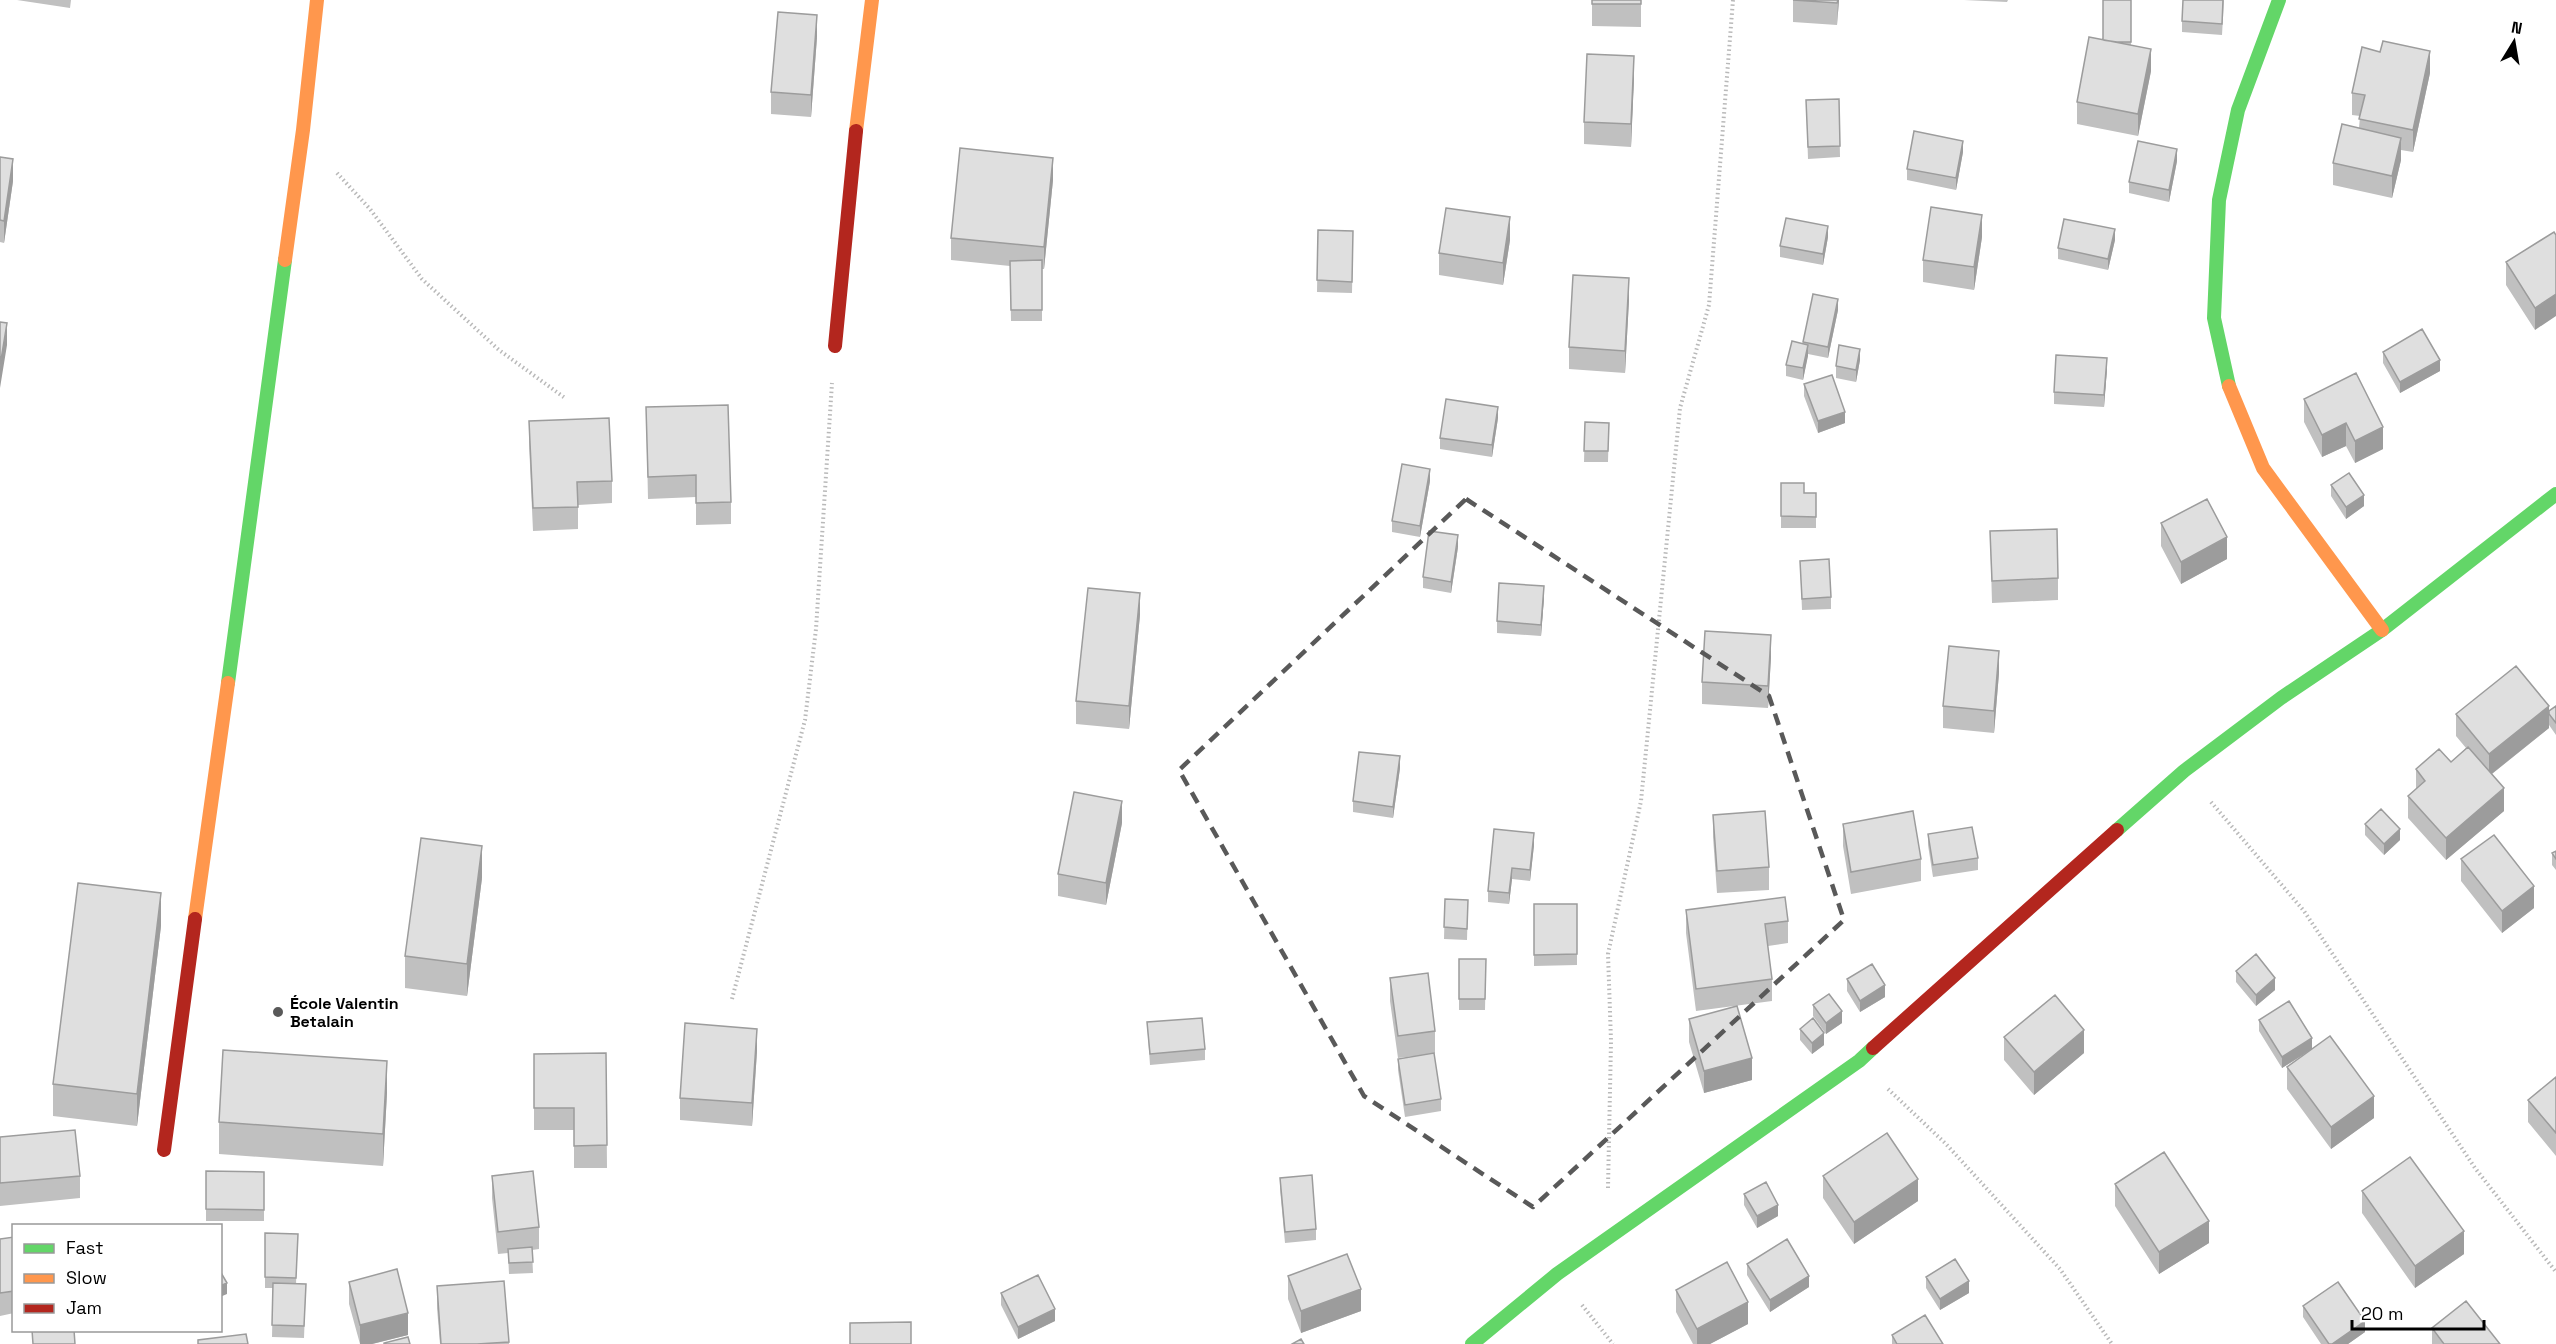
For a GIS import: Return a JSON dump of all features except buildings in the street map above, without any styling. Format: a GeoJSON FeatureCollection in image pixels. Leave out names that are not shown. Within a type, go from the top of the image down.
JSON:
{"type":"FeatureCollection","features":[{"type":"Feature","properties":{"kind":"street"},"geometry":{"type":"LineString","coordinates":[[164,1150],[303,130],[317,0]]}},
{"type":"Feature","properties":{"kind":"street"},"geometry":{"type":"LineString","coordinates":[[835,346],[848,192],[872,0]]}},
{"type":"Feature","properties":{"kind":"street"},"geometry":{"type":"LineString","coordinates":[[2279,0],[2238,110],[2219,200],[2214,318],[2230,389],[2263,468],[2382,630]]}},
{"type":"Feature","properties":{"kind":"street"},"geometry":{"type":"LineString","coordinates":[[1472,1344],[1557,1274],[1859,1061],[2021,914],[2184,771],[2281,698],[2382,630],[2556,494]]}},
{"type":"Feature","properties":{"kind":"path"},"geometry":{"type":"LineString","coordinates":[[1607,1191],[1610,1180],[1611,1041],[1608,954],[1641,801],[1680,408],[1709,305],[1732,0]]}},
{"type":"Feature","properties":{"kind":"path"},"geometry":{"type":"LineString","coordinates":[[303,130],[370,210],[422,279],[499,350],[565,398]]}},
{"type":"Feature","properties":{"kind":"path"},"geometry":{"type":"LineString","coordinates":[[732,999],[806,720],[816,629],[835,346]]}},
{"type":"Feature","properties":{"kind":"path"},"geometry":{"type":"LineString","coordinates":[[2184,771],[2304,911],[2475,1167],[2556,1272]]}},
{"type":"Feature","properties":{"kind":"path"},"geometry":{"type":"LineString","coordinates":[[1859,1061],[1946,1144],[2060,1269],[2112,1344]]}},
{"type":"Feature","properties":{"kind":"path"},"geometry":{"type":"LineString","coordinates":[[1557,1274],[1613,1344]]}},
{"type":"Feature","properties":{"kind":"highlighted area"},"geometry":{"type":"Polygon","coordinates":[[[1466,499],[1769,696],[1844,920],[1533,1207],[1364,1096],[1179,770],[1466,499]]]}},
{"type":"Feature","properties":{"kind":"traffic: fast"},"geometry":{"type":"LineString","coordinates":[[2229,386],[2214,318],[2219,200],[2238,110],[2279,0]]}},
{"type":"Feature","properties":{"kind":"traffic: fast"},"geometry":{"type":"LineString","coordinates":[[228,683],[285,260]]}},
{"type":"Feature","properties":{"kind":"traffic: fast"},"geometry":{"type":"LineString","coordinates":[[2117,830],[2184,771],[2281,698],[2382,630],[2556,494]]}},
{"type":"Feature","properties":{"kind":"traffic: fast"},"geometry":{"type":"LineString","coordinates":[[1472,1344],[1557,1274],[1859,1061],[1873,1048]]}},
{"type":"Feature","properties":{"kind":"traffic: slow"},"geometry":{"type":"LineString","coordinates":[[285,260],[303,130],[317,0]]}},
{"type":"Feature","properties":{"kind":"traffic: slow"},"geometry":{"type":"LineString","coordinates":[[856,131],[872,0]]}},
{"type":"Feature","properties":{"kind":"traffic: slow"},"geometry":{"type":"LineString","coordinates":[[2229,386],[2263,468],[2382,630]]}},
{"type":"Feature","properties":{"kind":"traffic: slow"},"geometry":{"type":"LineString","coordinates":[[195,919],[228,683]]}},
{"type":"Feature","properties":{"kind":"traffic: jam"},"geometry":{"type":"LineString","coordinates":[[835,346],[856,131]]}},
{"type":"Feature","properties":{"kind":"traffic: jam"},"geometry":{"type":"LineString","coordinates":[[1873,1048],[2117,830]]}},
{"type":"Feature","properties":{"kind":"traffic: jam"},"geometry":{"type":"LineString","coordinates":[[164,1150],[195,919]]}},
{"type":"Feature","properties":{"kind":"place","name":"École Valentin Betalain"},"geometry":{"type":"Point","coordinates":[278,1012]}}]}
